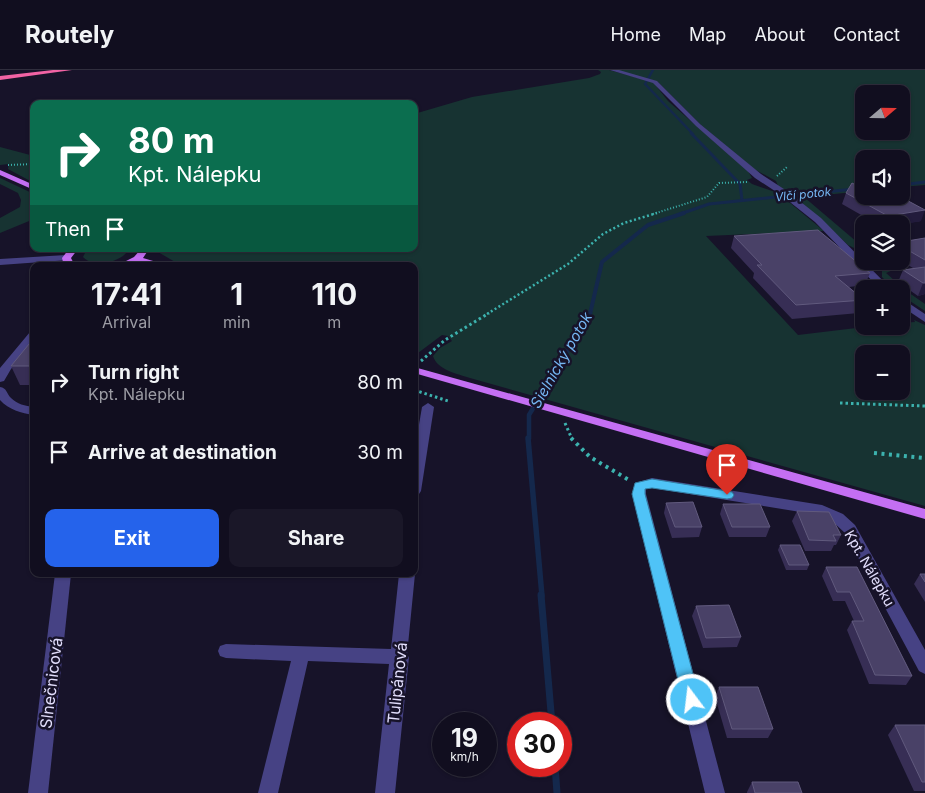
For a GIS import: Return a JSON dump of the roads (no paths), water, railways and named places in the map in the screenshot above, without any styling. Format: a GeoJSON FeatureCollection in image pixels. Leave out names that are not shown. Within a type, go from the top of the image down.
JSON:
{"type":"FeatureCollection","features":[{"type":"Feature","properties":{"kind":"highway"},"geometry":{"type":"LineString","coordinates":[[0,74],[32,70]]}},
{"type":"Feature","properties":{"kind":"highway"},"geometry":{"type":"LineString","coordinates":[[0,78],[69,70]]}},
{"type":"Feature","properties":{"kind":"main road"},"geometry":{"type":"LineString","coordinates":[[2,169],[30,186]]}},
{"type":"Feature","properties":{"kind":"main road"},"geometry":{"type":"LineString","coordinates":[[130,262],[137,259],[143,252]]}},
{"type":"Feature","properties":{"kind":"main road"},"geometry":{"type":"LineString","coordinates":[[137,259],[149,262]]}},
{"type":"Feature","properties":{"kind":"main road"},"geometry":{"type":"LineString","coordinates":[[418,367],[524,401],[925,514]]}},
{"type":"Feature","properties":{"kind":"street"},"geometry":{"type":"LineString","coordinates":[[613,70],[643,77],[655,82],[698,126],[758,176],[795,201],[838,239],[877,280]]}},
{"type":"Feature","properties":{"kind":"street"},"geometry":{"type":"LineString","coordinates":[[0,262],[68,262]]}},
{"type":"Feature","properties":{"kind":"street"},"geometry":{"type":"LineString","coordinates":[[910,308],[925,319]]}},
{"type":"Feature","properties":{"kind":"street"},"geometry":{"type":"LineString","coordinates":[[0,379],[6,368],[30,339]]}},
{"type":"Feature","properties":{"kind":"street"},"geometry":{"type":"LineString","coordinates":[[0,390],[7,403],[19,409],[30,410]]}},
{"type":"Feature","properties":{"kind":"street"},"geometry":{"type":"LineString","coordinates":[[418,462],[428,407]]}},
{"type":"Feature","properties":{"kind":"street","name":"Kpt. Nálepku"},"geometry":{"type":"LineString","coordinates":[[716,793],[638,494],[640,486],[652,483],[822,510],[838,518],[850,529],[925,666]]}},
{"type":"Feature","properties":{"kind":"street","name":"Slnečnicová"},"geometry":{"type":"LineString","coordinates":[[38,793],[63,577]]}},
{"type":"Feature","properties":{"kind":"street","name":"Tulipánová"},"geometry":{"type":"LineString","coordinates":[[385,793],[407,577]]}},
{"type":"Feature","properties":{"kind":"street"},"geometry":{"type":"LineString","coordinates":[[226,651],[400,657]]}},
{"type":"Feature","properties":{"kind":"street"},"geometry":{"type":"LineString","coordinates":[[268,793],[301,654]]}},
{"type":"Feature","properties":{"kind":"waterway","name":"Sielnický potok"},"geometry":{"type":"LineString","coordinates":[[653,70],[645,84],[693,134]]}},
{"type":"Feature","properties":{"kind":"waterway","name":"Sielnický potok"},"geometry":{"type":"LineString","coordinates":[[691,133],[740,184],[742,200]]}},
{"type":"Feature","properties":{"kind":"waterway","name":"Vlčí potok"},"geometry":{"type":"LineString","coordinates":[[910,184],[925,182]]}},
{"type":"Feature","properties":{"kind":"waterway","name":"Vlčí potok"},"geometry":{"type":"LineString","coordinates":[[680,214],[709,204],[855,189]]}},
{"type":"Feature","properties":{"kind":"waterway","name":"Sielnický potok"},"geometry":{"type":"LineString","coordinates":[[590,314],[602,262],[648,225],[684,213]]}},
{"type":"Feature","properties":{"kind":"waterway","name":"Sielnický potok"},"geometry":{"type":"LineString","coordinates":[[529,439],[529,415],[590,313]]}},
{"type":"Feature","properties":{"kind":"waterway","name":"Sielnický potok"},"geometry":{"type":"LineString","coordinates":[[528,438],[542,596]]}},
{"type":"Feature","properties":{"kind":"waterway","name":"Sielnický potok"},"geometry":{"type":"LineString","coordinates":[[541,595],[551,712]]}},
{"type":"Feature","properties":{"kind":"waterway","name":"Sielnický potok"},"geometry":{"type":"LineString","coordinates":[[556,777],[557,793]]}}]}
